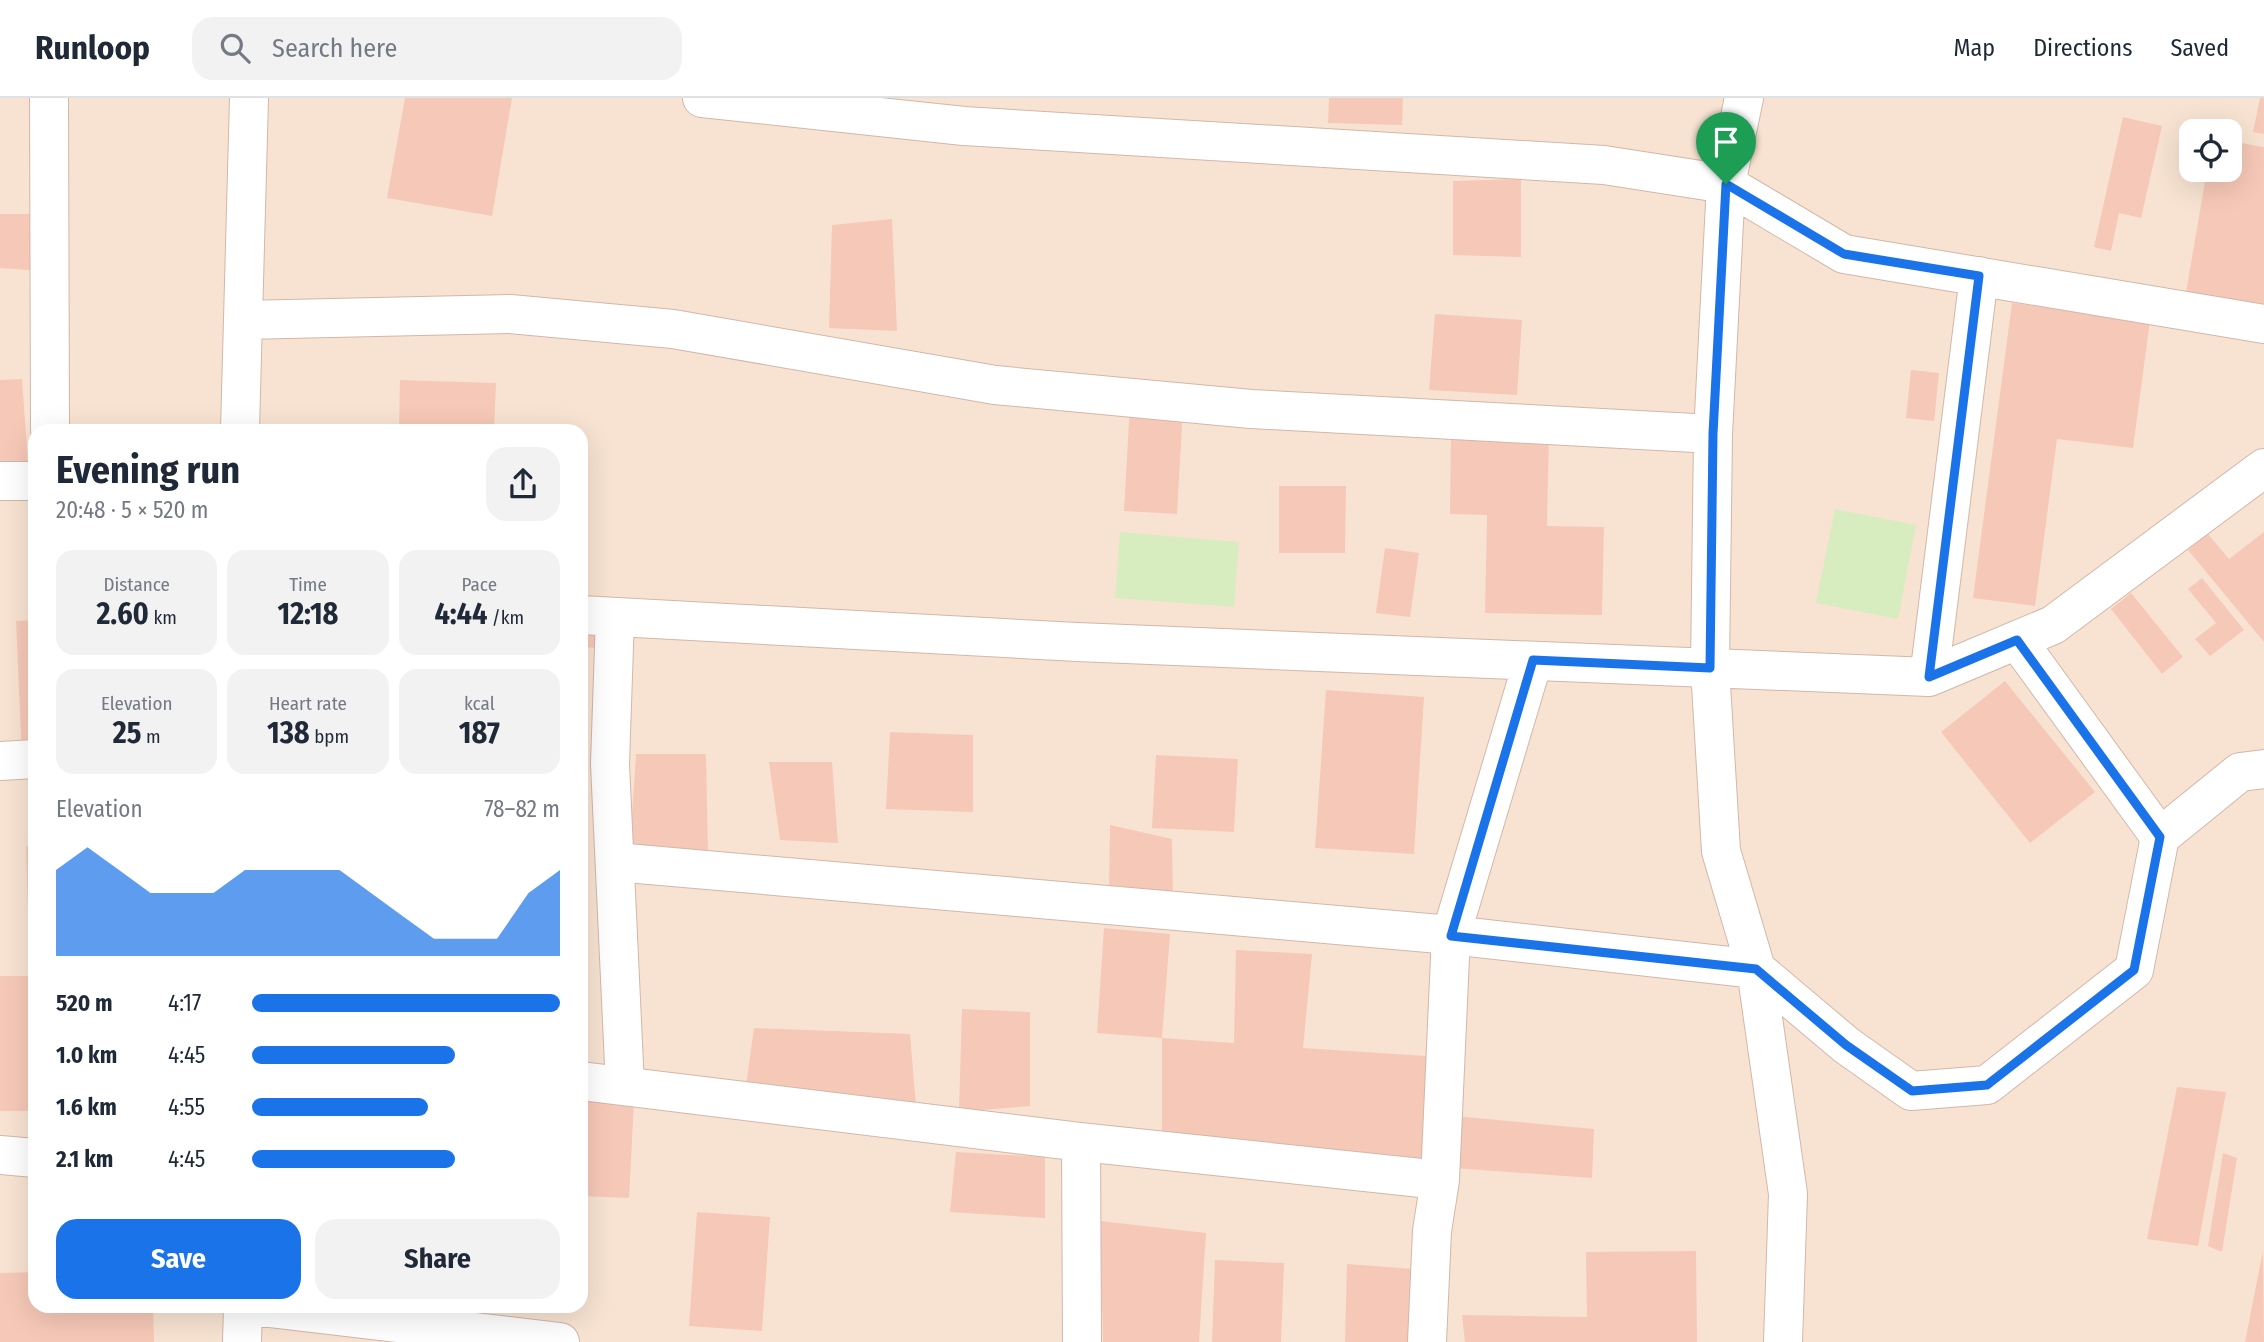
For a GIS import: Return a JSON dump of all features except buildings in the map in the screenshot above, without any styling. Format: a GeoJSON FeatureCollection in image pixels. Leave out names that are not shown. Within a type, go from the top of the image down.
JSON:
{"type":"FeatureCollection","features":[{"type":"Feature","properties":{"kind":"street"},"geometry":{"type":"LineString","coordinates":[[49,98],[50,424]]}},
{"type":"Feature","properties":{"kind":"street"},"geometry":{"type":"LineString","coordinates":[[240,424],[249,98]]}},
{"type":"Feature","properties":{"kind":"street"},"geometry":{"type":"LineString","coordinates":[[702,98],[964,126],[1604,166],[1726,184],[1844,254],[2264,324]]}},
{"type":"Feature","properties":{"kind":"street"},"geometry":{"type":"LineString","coordinates":[[1744,98],[1726,184],[1713,434],[1710,668],[1721,851],[1756,969],[1788,1194],[1783,1342]]}},
{"type":"Feature","properties":{"kind":"street"},"geometry":{"type":"LineString","coordinates":[[1929,677],[1979,276]]}},
{"type":"Feature","properties":{"kind":"street"},"geometry":{"type":"LineString","coordinates":[[243,320],[510,314],[673,330],[995,385],[1251,409],[1713,434]]}},
{"type":"Feature","properties":{"kind":"street"},"geometry":{"type":"LineString","coordinates":[[625,1086],[610,764],[598,616],[1091,642],[1929,677],[2053,625],[2264,468]]}},
{"type":"Feature","properties":{"kind":"street"},"geometry":{"type":"LineString","coordinates":[[0,481],[28,481]]}},
{"type":"Feature","properties":{"kind":"street"},"geometry":{"type":"LineString","coordinates":[[2017,640],[2160,837]]}},
{"type":"Feature","properties":{"kind":"street"},"geometry":{"type":"LineString","coordinates":[[1427,1342],[1432,1231],[1440,1180],[1451,936],[1533,660]]}},
{"type":"Feature","properties":{"kind":"street"},"geometry":{"type":"LineString","coordinates":[[0,761],[28,759]]}},
{"type":"Feature","properties":{"kind":"street"},"geometry":{"type":"LineString","coordinates":[[615,862],[1451,936],[1756,969],[1846,1045],[1912,1091],[1987,1085],[2134,970],[2160,837],[2240,772],[2264,769]]}},
{"type":"Feature","properties":{"kind":"street"},"geometry":{"type":"LineString","coordinates":[[588,1082],[1081,1142],[1440,1180]]}},
{"type":"Feature","properties":{"kind":"street"},"geometry":{"type":"LineString","coordinates":[[1081,1142],[1083,1342]]}},
{"type":"Feature","properties":{"kind":"street"},"geometry":{"type":"LineString","coordinates":[[0,1155],[28,1157]]}},
{"type":"Feature","properties":{"kind":"street"},"geometry":{"type":"LineString","coordinates":[[242,1342],[243,1313]]}},
{"type":"Feature","properties":{"kind":"street"},"geometry":{"type":"LineString","coordinates":[[312,1313],[560,1342]]}},
{"type":"Feature","properties":{"kind":"shaded area"},"geometry":{"type":"Polygon","coordinates":[[[0,98],[2264,98],[2264,1342],[0,1342],[0,98]]]}},
{"type":"Feature","properties":{"kind":"green space"},"geometry":{"type":"Polygon","coordinates":[[[1835,509],[1916,525],[1898,619],[1816,603],[1835,509]]]}},
{"type":"Feature","properties":{"kind":"green space"},"geometry":{"type":"Polygon","coordinates":[[[1120,532],[1239,542],[1234,607],[1115,598],[1120,532]]]}},
{"type":"Feature","properties":{"kind":"route"},"geometry":{"type":"LineString","coordinates":[[1726,184],[1844,254],[1979,276],[1929,677],[2017,640],[2160,837],[2134,970],[1987,1085],[1912,1091],[1846,1045],[1756,969],[1451,936],[1533,660],[1710,668],[1713,434],[1726,184]]}}]}
